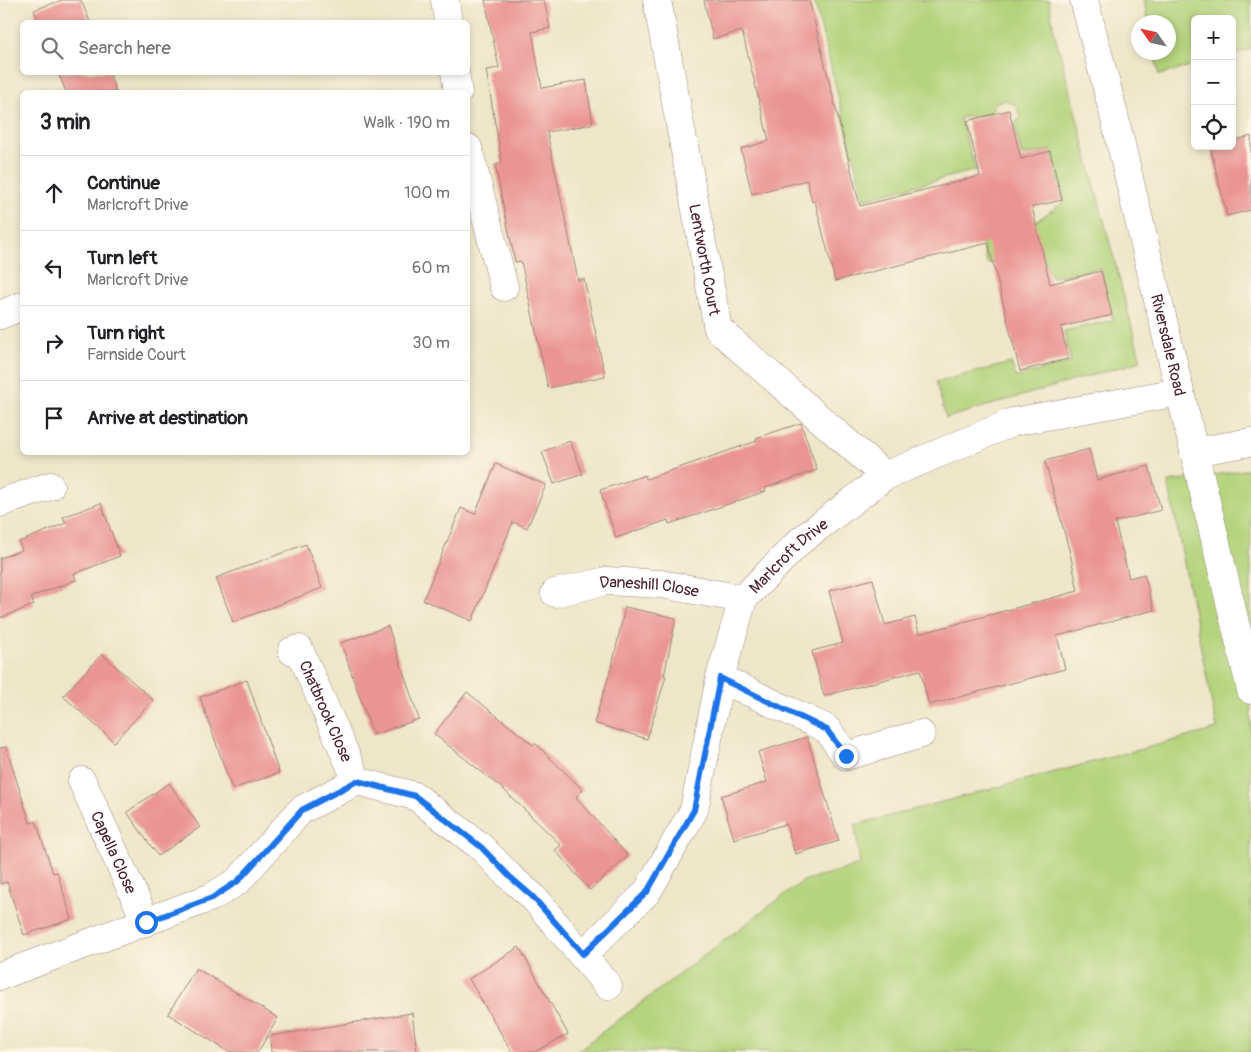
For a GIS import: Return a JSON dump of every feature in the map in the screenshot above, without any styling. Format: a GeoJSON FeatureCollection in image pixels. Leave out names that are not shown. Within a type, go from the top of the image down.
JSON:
{"type":"FeatureCollection","features":[{"type":"Feature","properties":{"kind":"street"},"geometry":{"type":"LineString","coordinates":[[444,0],[448,20]]}},
{"type":"Feature","properties":{"kind":"street","name":"Lentworth Court"},"geometry":{"type":"LineString","coordinates":[[657,0],[718,329],[885,476]]}},
{"type":"Feature","properties":{"kind":"street","name":"Riversdale Road"},"geometry":{"type":"LineString","coordinates":[[1084,0],[1113,111],[1251,690]]}},
{"type":"Feature","properties":{"kind":"street"},"geometry":{"type":"LineString","coordinates":[[455,75],[458,90]]}},
{"type":"Feature","properties":{"kind":"street"},"geometry":{"type":"LineString","coordinates":[[470,156],[504,287]]}},
{"type":"Feature","properties":{"kind":"street"},"geometry":{"type":"LineString","coordinates":[[0,315],[20,307]]}},
{"type":"Feature","properties":{"kind":"street","name":"Marlcroft Drive"},"geometry":{"type":"LineString","coordinates":[[583,954],[647,892],[694,810],[720,678],[743,600],[800,541],[885,476],[1013,422],[1180,392]]}},
{"type":"Feature","properties":{"kind":"street"},"geometry":{"type":"LineString","coordinates":[[1194,452],[1251,442]]}},
{"type":"Feature","properties":{"kind":"street"},"geometry":{"type":"LineString","coordinates":[[0,503],[50,486]]}},
{"type":"Feature","properties":{"kind":"street","name":"Daneshill Close"},"geometry":{"type":"LineString","coordinates":[[555,593],[606,581],[661,584],[743,600]]}},
{"type":"Feature","properties":{"kind":"street","name":"Chatbrook Close"},"geometry":{"type":"LineString","coordinates":[[292,651],[299,649],[357,781]]}},
{"type":"Feature","properties":{"kind":"street"},"geometry":{"type":"LineString","coordinates":[[720,678],[827,730],[846,756],[921,734]]}},
{"type":"Feature","properties":{"kind":"street","name":"Capella Close"},"geometry":{"type":"LineString","coordinates":[[82,780],[146,922]]}},
{"type":"Feature","properties":{"kind":"street"},"geometry":{"type":"LineString","coordinates":[[0,976],[212,898],[238,881],[302,810],[357,781],[415,796],[481,847],[510,877],[532,896],[583,954],[608,986]]}},
{"type":"Feature","properties":{"kind":"green space"},"geometry":{"type":"Polygon","coordinates":[[[814,0],[1049,0],[1054,31],[1141,361],[946,418],[936,382],[1011,363],[1016,377],[1071,362],[1064,331],[1113,320],[1101,268],[1052,277],[1039,250],[987,264],[982,242],[1022,231],[1064,202],[1051,150],[1022,156],[1014,125],[1020,118],[1017,106],[1006,100],[996,102],[990,114],[960,118],[976,170],[864,199],[814,0]]]}},
{"type":"Feature","properties":{"kind":"green space"},"geometry":{"type":"Polygon","coordinates":[[[1144,0],[1251,0],[1251,49],[1236,54],[1236,15],[1191,15],[1191,66],[1159,75],[1156,60],[1176,60],[1176,15],[1147,15],[1144,0]]]}},
{"type":"Feature","properties":{"kind":"green space"},"geometry":{"type":"Polygon","coordinates":[[[1251,469],[1251,1052],[576,1052],[803,881],[860,865],[855,825],[1217,729],[1168,482],[1251,469]]]}},
{"type":"Feature","properties":{"kind":"building"},"geometry":{"type":"Polygon","coordinates":[[[62,0],[81,0],[89,20],[38,20],[34,10],[62,0]]]}},
{"type":"Feature","properties":{"kind":"building"},"geometry":{"type":"Polygon","coordinates":[[[485,0],[544,0],[550,28],[532,32],[542,88],[586,80],[593,124],[547,132],[578,280],[584,279],[605,376],[548,388],[521,261],[515,262],[495,165],[502,163],[486,70],[499,68],[485,0]]]}},
{"type":"Feature","properties":{"kind":"building"},"geometry":{"type":"Polygon","coordinates":[[[704,0],[809,0],[860,206],[980,176],[967,121],[1009,110],[1021,159],[1050,151],[1062,200],[1032,207],[1050,284],[1101,271],[1112,315],[1061,327],[1068,359],[1020,371],[988,243],[835,281],[815,201],[812,202],[807,180],[752,194],[741,149],[769,141],[742,31],[713,39],[704,0]]]}},
{"type":"Feature","properties":{"kind":"building"},"geometry":{"type":"Polygon","coordinates":[[[59,75],[110,75],[115,90],[65,90],[59,75]]]}},
{"type":"Feature","properties":{"kind":"building"},"geometry":{"type":"Polygon","coordinates":[[[1251,136],[1251,210],[1227,216],[1211,150],[1236,150],[1236,140],[1251,136]]]}},
{"type":"Feature","properties":{"kind":"building"},"geometry":{"type":"Polygon","coordinates":[[[801,423],[817,470],[765,488],[766,491],[714,509],[669,524],[668,520],[616,538],[600,490],[645,475],[646,479],[757,441],[756,438],[801,423]]]}},
{"type":"Feature","properties":{"kind":"building"},"geometry":{"type":"Polygon","coordinates":[[[570,441],[583,474],[554,484],[542,452],[570,441]]]}},
{"type":"Feature","properties":{"kind":"building"},"geometry":{"type":"Polygon","coordinates":[[[1089,449],[1097,480],[1149,466],[1161,510],[1115,522],[1129,578],[1144,574],[1154,610],[1057,636],[1065,669],[929,705],[920,670],[824,696],[812,651],[843,643],[829,591],[873,579],[885,625],[915,617],[919,634],[1078,591],[1071,557],[1045,461],[1089,449]]]}},
{"type":"Feature","properties":{"kind":"building"},"geometry":{"type":"Polygon","coordinates":[[[496,464],[546,485],[527,528],[513,522],[472,621],[423,600],[461,508],[475,514],[496,464]]]}},
{"type":"Feature","properties":{"kind":"building"},"geometry":{"type":"Polygon","coordinates":[[[101,503],[120,556],[74,574],[76,580],[31,597],[34,605],[0,618],[0,558],[22,550],[19,542],[66,523],[63,517],[101,503]]]}},
{"type":"Feature","properties":{"kind":"building"},"geometry":{"type":"Polygon","coordinates":[[[306,544],[322,588],[233,622],[216,578],[306,544]]]}},
{"type":"Feature","properties":{"kind":"building"},"geometry":{"type":"Polygon","coordinates":[[[625,607],[676,618],[664,676],[666,676],[647,739],[594,723],[612,666],[625,607]]]}},
{"type":"Feature","properties":{"kind":"building"},"geometry":{"type":"Polygon","coordinates":[[[388,626],[419,719],[373,735],[341,643],[388,626]]]}},
{"type":"Feature","properties":{"kind":"building"},"geometry":{"type":"Polygon","coordinates":[[[102,654],[153,700],[114,742],[63,696],[102,654]]]}},
{"type":"Feature","properties":{"kind":"building"},"geometry":{"type":"Polygon","coordinates":[[[247,680],[279,773],[232,789],[200,697],[247,680]]]}},
{"type":"Feature","properties":{"kind":"building"},"geometry":{"type":"Polygon","coordinates":[[[467,692],[533,745],[535,743],[583,790],[576,797],[628,856],[590,890],[555,850],[561,845],[503,789],[434,734],[467,692]]]}},
{"type":"Feature","properties":{"kind":"building"},"geometry":{"type":"Polygon","coordinates":[[[807,737],[839,841],[795,854],[786,824],[734,839],[721,796],[767,782],[758,752],[807,737]]]}},
{"type":"Feature","properties":{"kind":"building"},"geometry":{"type":"Polygon","coordinates":[[[6,747],[30,823],[36,821],[53,873],[57,872],[72,919],[24,935],[7,882],[0,884],[0,748],[6,747]]]}},
{"type":"Feature","properties":{"kind":"building"},"geometry":{"type":"Polygon","coordinates":[[[169,783],[200,827],[158,856],[127,812],[169,783]]]}},
{"type":"Feature","properties":{"kind":"building"},"geometry":{"type":"Polygon","coordinates":[[[519,947],[568,1034],[535,1052],[512,1052],[469,979],[519,947]]]}},
{"type":"Feature","properties":{"kind":"building"},"geometry":{"type":"Polygon","coordinates":[[[196,968],[278,1018],[258,1052],[229,1052],[168,1014],[196,968]]]}},
{"type":"Feature","properties":{"kind":"building"},"geometry":{"type":"Polygon","coordinates":[[[412,1013],[417,1052],[271,1052],[270,1036],[412,1013]]]}},
{"type":"Feature","properties":{"kind":"route"},"geometry":{"type":"LineString","coordinates":[[146,922],[212,898],[238,881],[302,810],[357,781],[415,796],[481,847],[510,877],[532,896],[583,954],[647,892],[694,810],[720,678],[827,730],[846,756]]}}]}
